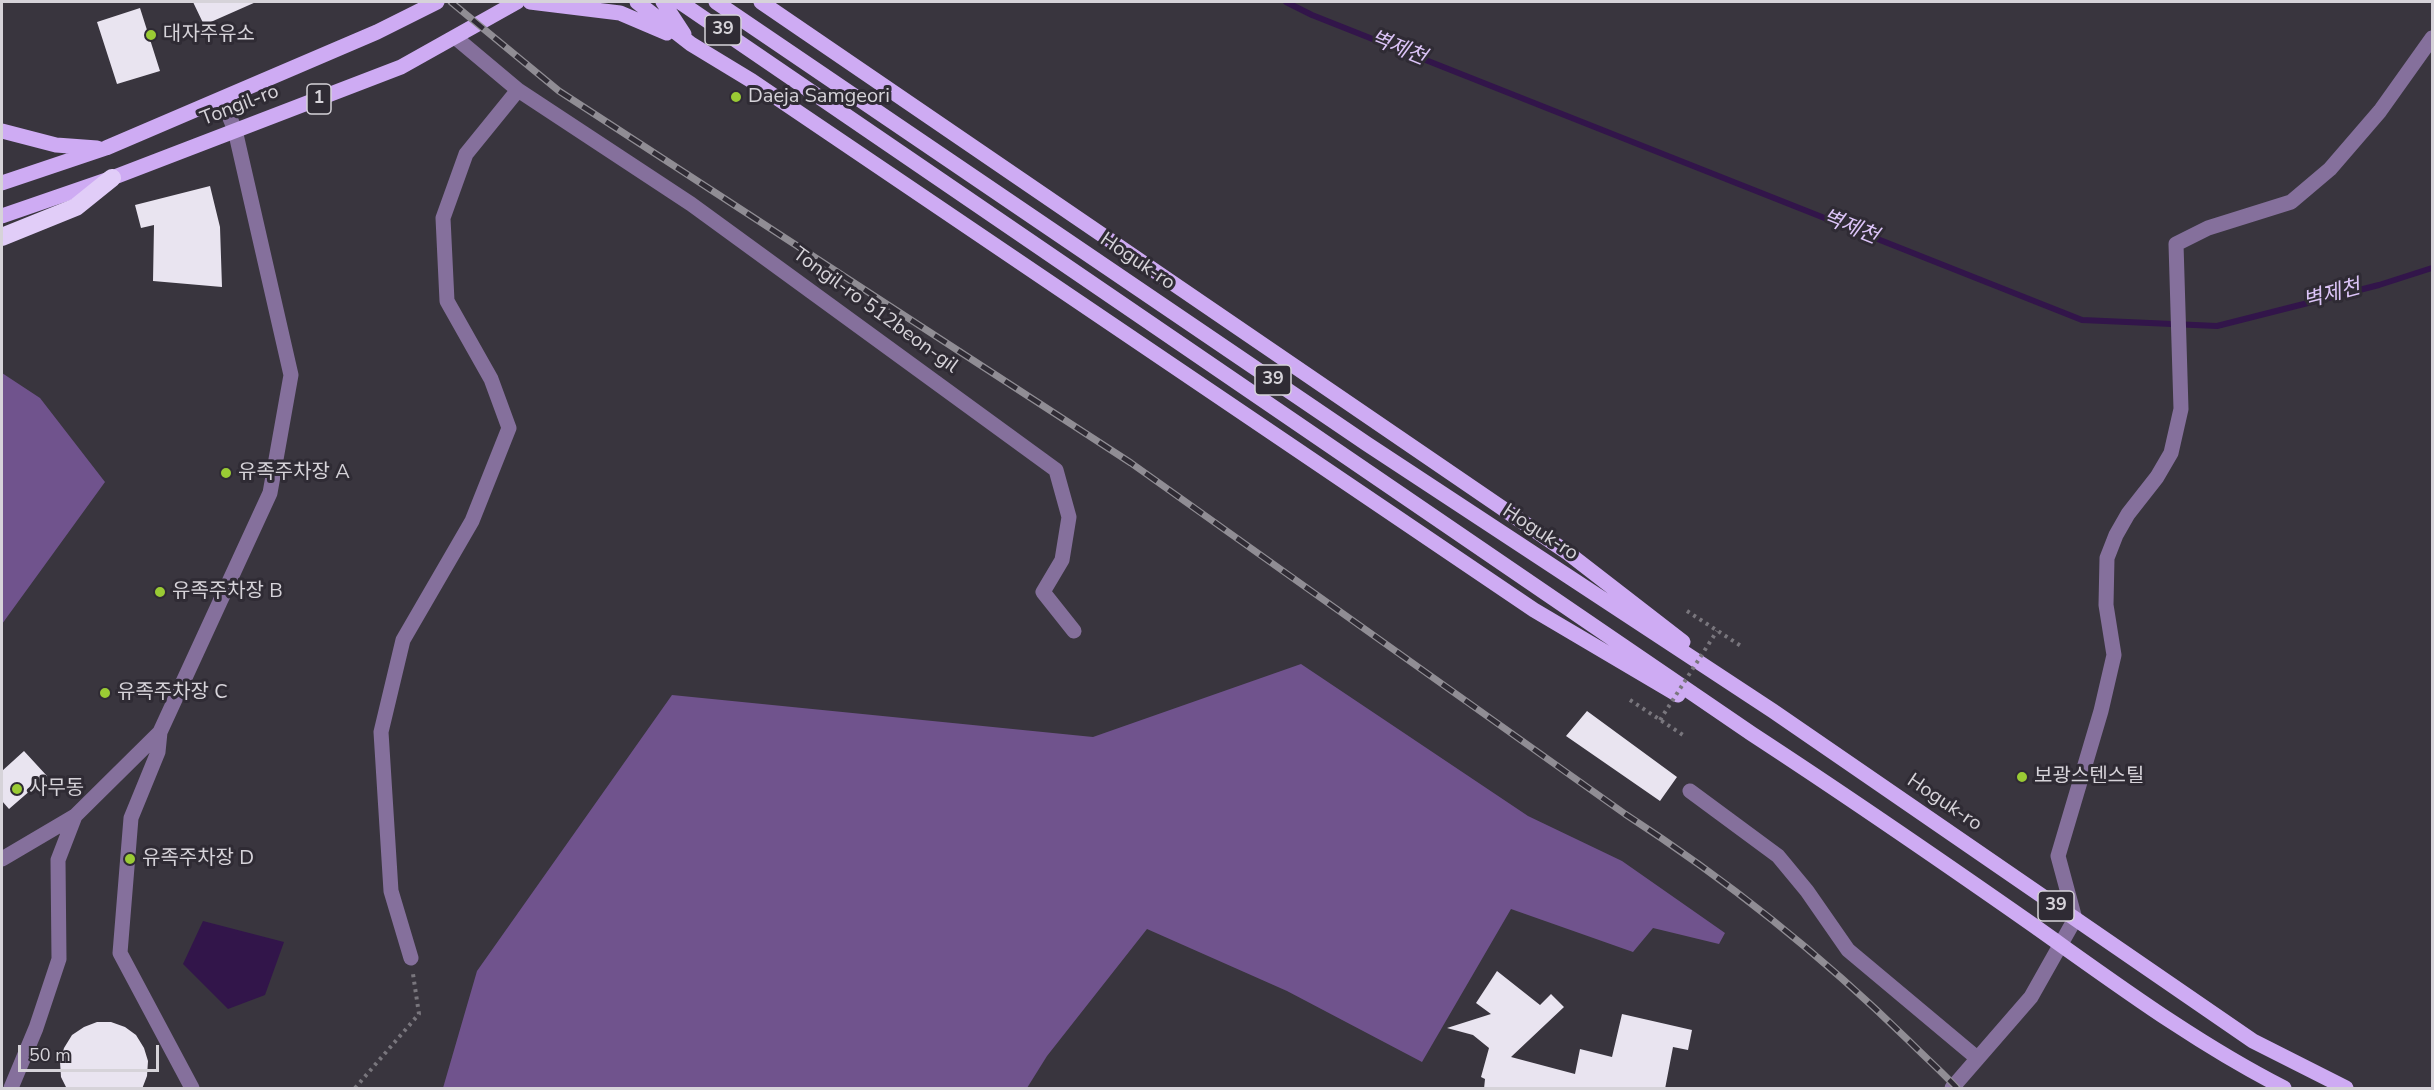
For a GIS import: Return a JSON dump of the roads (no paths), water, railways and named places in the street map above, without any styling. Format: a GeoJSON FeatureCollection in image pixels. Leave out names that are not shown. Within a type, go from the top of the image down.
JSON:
{"type":"FeatureCollection","features":[{"type":"Feature","properties":{"kind":"highway"},"geometry":{"type":"LineString","coordinates":[[2,237],[76,207],[112,178]]}},
{"type":"Feature","properties":{"kind":"main road","name":"Tongil-ro"},"geometry":{"type":"LineString","coordinates":[[2,183],[106,148],[377,32],[437,2]]}},
{"type":"Feature","properties":{"kind":"main road","name":"Tongil-ro"},"geometry":{"type":"LineString","coordinates":[[2,216],[112,178],[401,67],[517,2]]}},
{"type":"Feature","properties":{"kind":"main road"},"geometry":{"type":"LineString","coordinates":[[530,2],[620,13],[691,44]]}},
{"type":"Feature","properties":{"kind":"main road"},"geometry":{"type":"LineString","coordinates":[[637,2],[691,44],[752,81],[1534,610],[1719,719],[1752,734]]}},
{"type":"Feature","properties":{"kind":"main road"},"geometry":{"type":"LineString","coordinates":[[663,2],[691,44]]}},
{"type":"Feature","properties":{"kind":"main road","name":"39"},"geometry":{"type":"LineString","coordinates":[[681,2],[1752,734],[1894,828],[2142,1004],[2237,1065],[2284,1089]]}},
{"type":"Feature","properties":{"kind":"main road","name":"Hoguk-ro"},"geometry":{"type":"LineString","coordinates":[[717,2],[1357,438],[1773,711],[2253,1041],[2346,1089]]}},
{"type":"Feature","properties":{"kind":"main road"},"geometry":{"type":"LineString","coordinates":[[763,2],[1569,553],[1773,711]]}},
{"type":"Feature","properties":{"kind":"main road"},"geometry":{"type":"LineString","coordinates":[[2,131],[56,145],[106,148]]}},
{"type":"Feature","properties":{"kind":"street","name":"Tongil-ro 512beon-gil"},"geometry":{"type":"LineString","coordinates":[[456,38],[518,90],[691,204],[1056,470],[1069,517],[1062,560],[1043,592],[1074,631]]}},
{"type":"Feature","properties":{"kind":"street"},"geometry":{"type":"LineString","coordinates":[[1952,1089],[2031,997],[2062,946],[2075,919],[2058,856],[2102,711],[2114,655],[2106,605],[2107,558],[2128,514],[2157,477],[2171,453],[2181,409],[2176,244],[2208,228],[2291,202],[2330,169],[2380,111],[2433,38]]}},
{"type":"Feature","properties":{"kind":"street"},"geometry":{"type":"LineString","coordinates":[[411,958],[391,891],[381,732],[403,640],[472,521],[509,428],[491,379],[447,301],[443,218],[466,154],[518,90]]}},
{"type":"Feature","properties":{"kind":"street"},"geometry":{"type":"LineString","coordinates":[[2,859],[75,816],[160,732],[270,493],[291,375],[235,130],[222,99]]}},
{"type":"Feature","properties":{"kind":"street"},"geometry":{"type":"LineString","coordinates":[[160,732],[159,752],[131,818],[120,953],[192,1089]]}},
{"type":"Feature","properties":{"kind":"street"},"geometry":{"type":"LineString","coordinates":[[1690,791],[1778,856],[1807,891],[1848,950],[1977,1058]]}},
{"type":"Feature","properties":{"kind":"street"},"geometry":{"type":"LineString","coordinates":[[11,1089],[36,1028],[58,959],[58,860],[75,816]]}},
{"type":"Feature","properties":{"kind":"waterway","name":"벽제천"},"geometry":{"type":"LineString","coordinates":[[1286,2],[1312,15],[2082,320],[2217,326],[2379,285],[2432,268]]}},
{"type":"Feature","properties":{"kind":"railway"},"geometry":{"type":"LineString","coordinates":[[451,2],[559,91],[1131,463],[1700,865],[1772,920],[1841,978],[1957,1088]]}},
{"type":"Feature","properties":{"kind":"place","name":"대자주유소"},"geometry":{"type":"Point","coordinates":[151,35]}},
{"type":"Feature","properties":{"kind":"place","name":"Daeja Samgeori"},"geometry":{"type":"Point","coordinates":[736,97]}},
{"type":"Feature","properties":{"kind":"place","name":"유족주차장 A"},"geometry":{"type":"Point","coordinates":[226,473]}},
{"type":"Feature","properties":{"kind":"place","name":"유족주차장 B"},"geometry":{"type":"Point","coordinates":[160,592]}},
{"type":"Feature","properties":{"kind":"place","name":"유족주차장 C"},"geometry":{"type":"Point","coordinates":[105,693]}},
{"type":"Feature","properties":{"kind":"place","name":"보광스텐스틸"},"geometry":{"type":"Point","coordinates":[2022,777]}},
{"type":"Feature","properties":{"kind":"place","name":"사무동"},"geometry":{"type":"Point","coordinates":[17,789]}},
{"type":"Feature","properties":{"kind":"place","name":"유족주차장 D"},"geometry":{"type":"Point","coordinates":[130,859]}}]}
